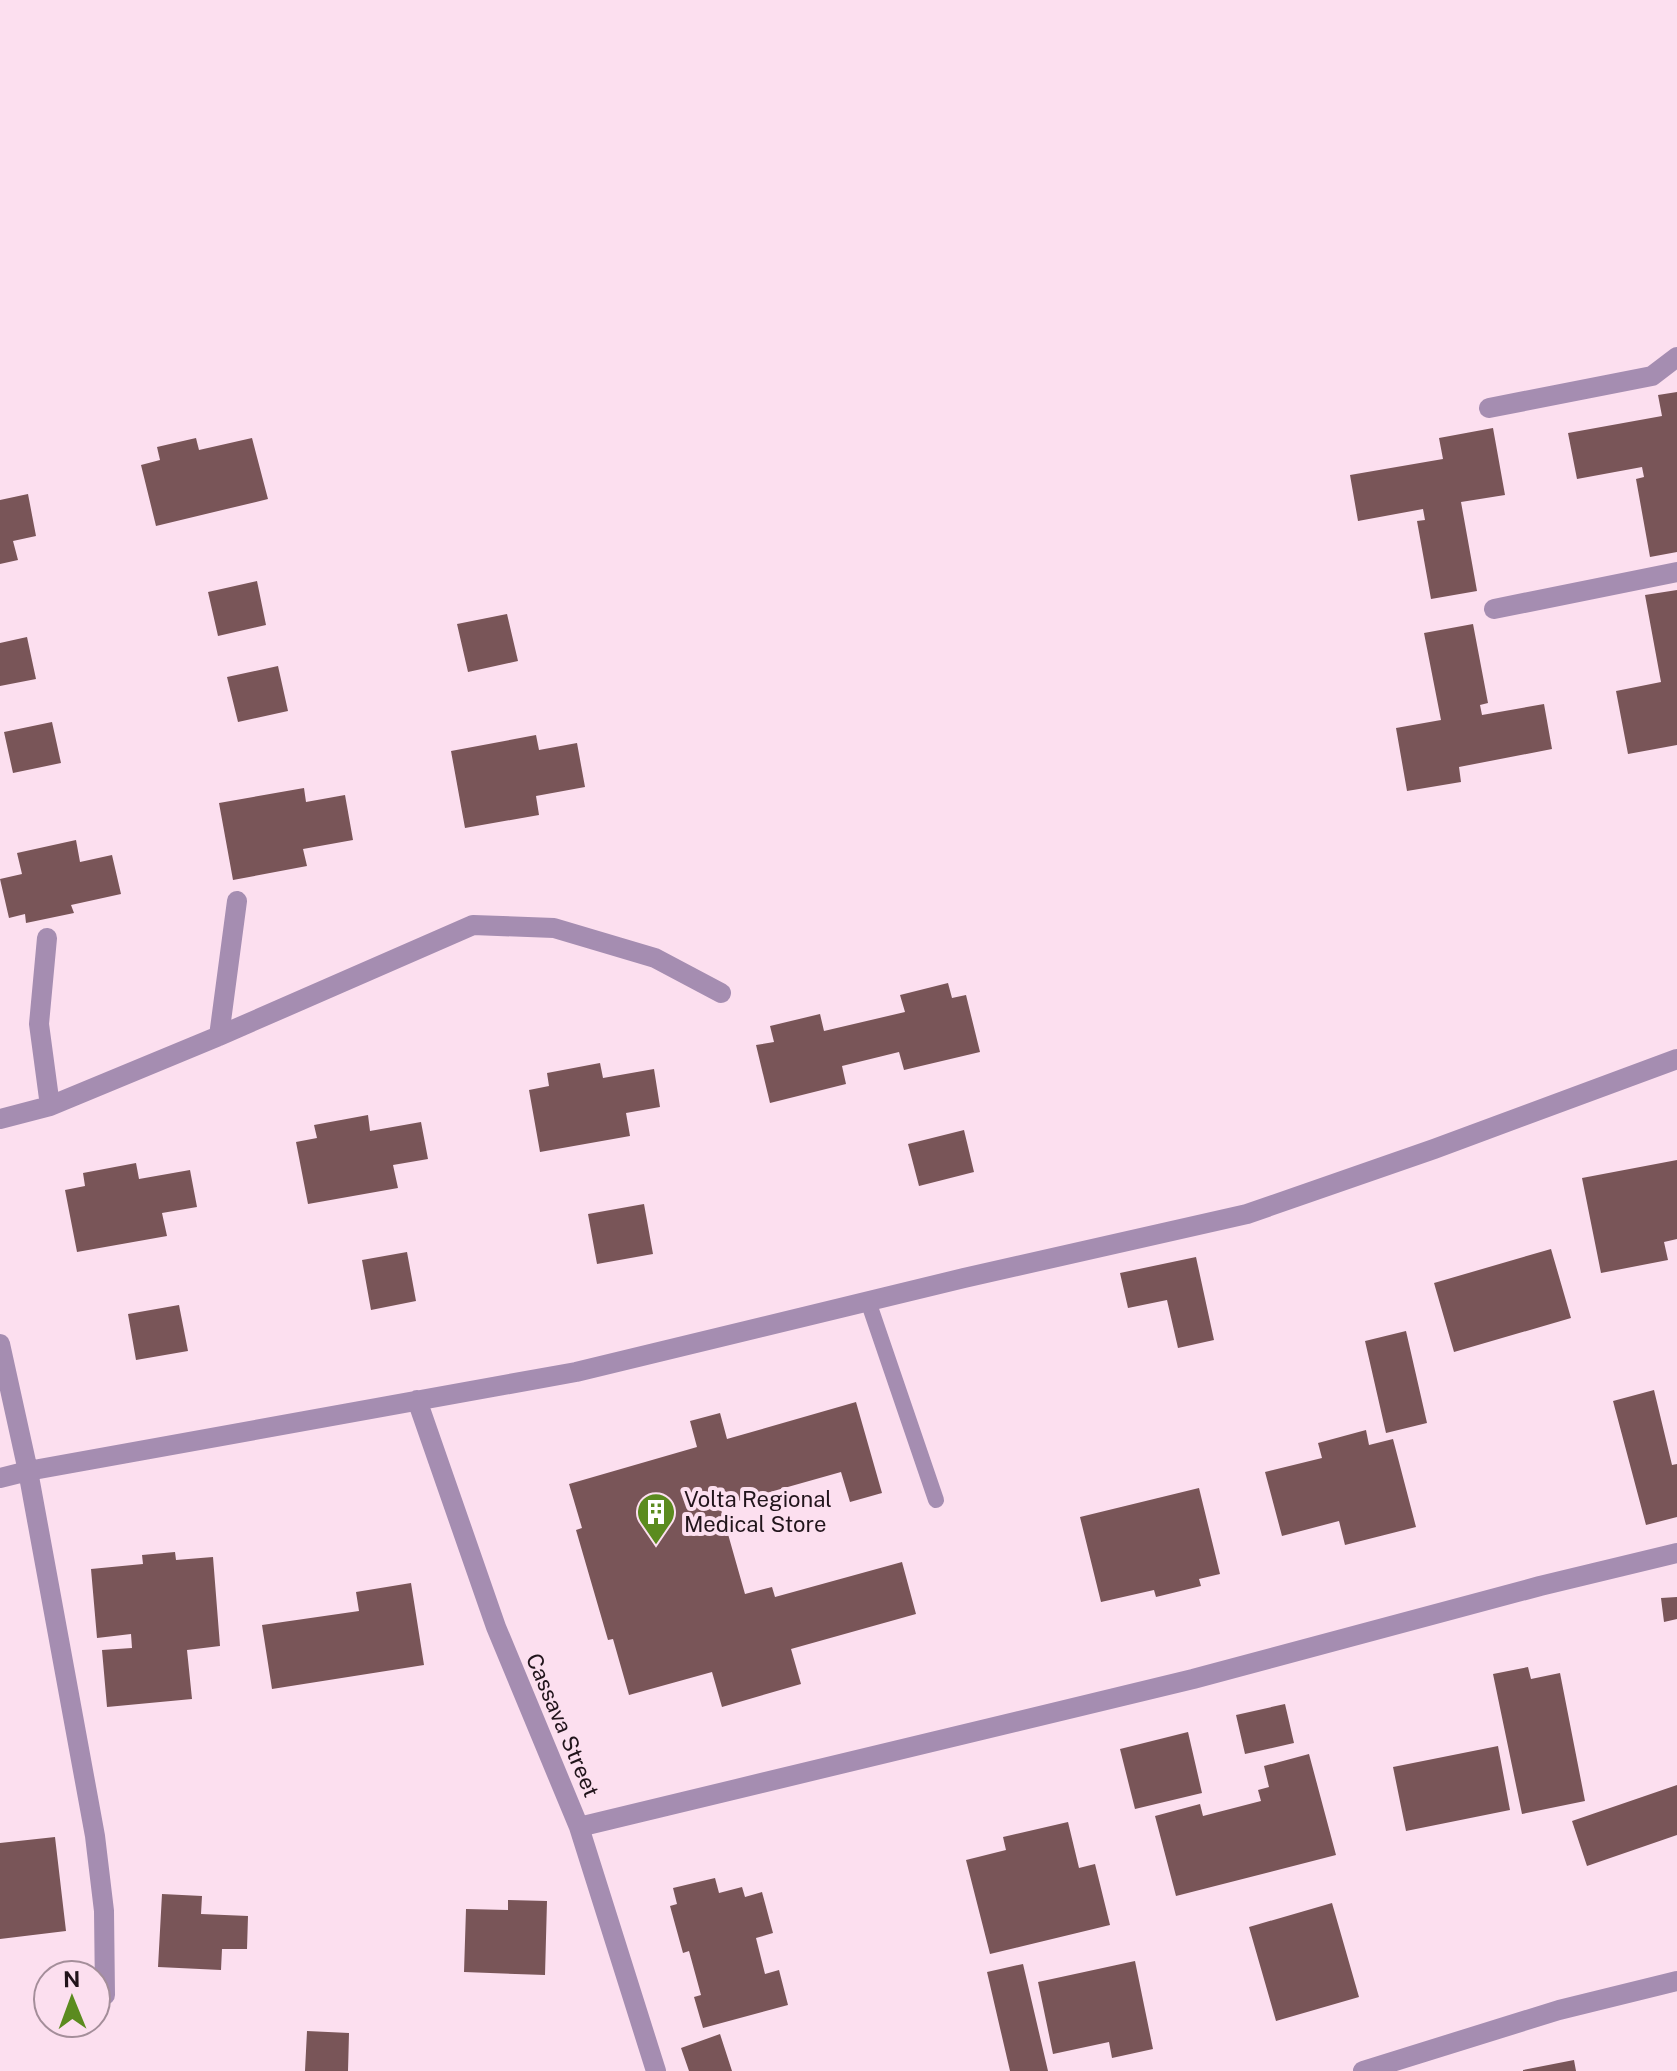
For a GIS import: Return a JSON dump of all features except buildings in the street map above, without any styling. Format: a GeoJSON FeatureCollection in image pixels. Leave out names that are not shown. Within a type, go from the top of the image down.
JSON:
{"type":"FeatureCollection","features":[{"type":"Feature","properties":{"kind":"street"},"geometry":{"type":"LineString","coordinates":[[1489,408],[1652,376],[1677,357]]}},
{"type":"Feature","properties":{"kind":"street"},"geometry":{"type":"LineString","coordinates":[[1494,609],[1677,572]]}},
{"type":"Feature","properties":{"kind":"street"},"geometry":{"type":"LineString","coordinates":[[219,1036],[237,901]]}},
{"type":"Feature","properties":{"kind":"street"},"geometry":{"type":"LineString","coordinates":[[0,1119],[50,1106],[473,925],[554,928],[655,958],[721,993]]}},
{"type":"Feature","properties":{"kind":"street"},"geometry":{"type":"LineString","coordinates":[[47,938],[39,1024],[50,1106]]}},
{"type":"Feature","properties":{"kind":"street"},"geometry":{"type":"LineString","coordinates":[[0,1478],[576,1372],[1247,1214],[1677,1059]]}},
{"type":"Feature","properties":{"kind":"street"},"geometry":{"type":"LineString","coordinates":[[0,1344],[28,1471],[95,1836],[104,1911],[105,1959]]}},
{"type":"Feature","properties":{"kind":"street","name":"Cassava Street"},"geometry":{"type":"LineString","coordinates":[[417,1400],[496,1627],[579,1827],[656,2071]]}},
{"type":"Feature","properties":{"kind":"street"},"geometry":{"type":"LineString","coordinates":[[579,1827],[1193,1679],[1540,1586],[1677,1553]]}},
{"type":"Feature","properties":{"kind":"street"},"geometry":{"type":"LineString","coordinates":[[1363,2071],[1559,2010],[1674,1988]]}},
{"type":"Feature","properties":{"kind":"lane"},"geometry":{"type":"LineString","coordinates":[[868,1301],[936,1500]]}},
{"type":"Feature","properties":{"kind":"place","name":"Volta Regional Medical Store"},"geometry":{"type":"Point","coordinates":[656,1546]}}]}
